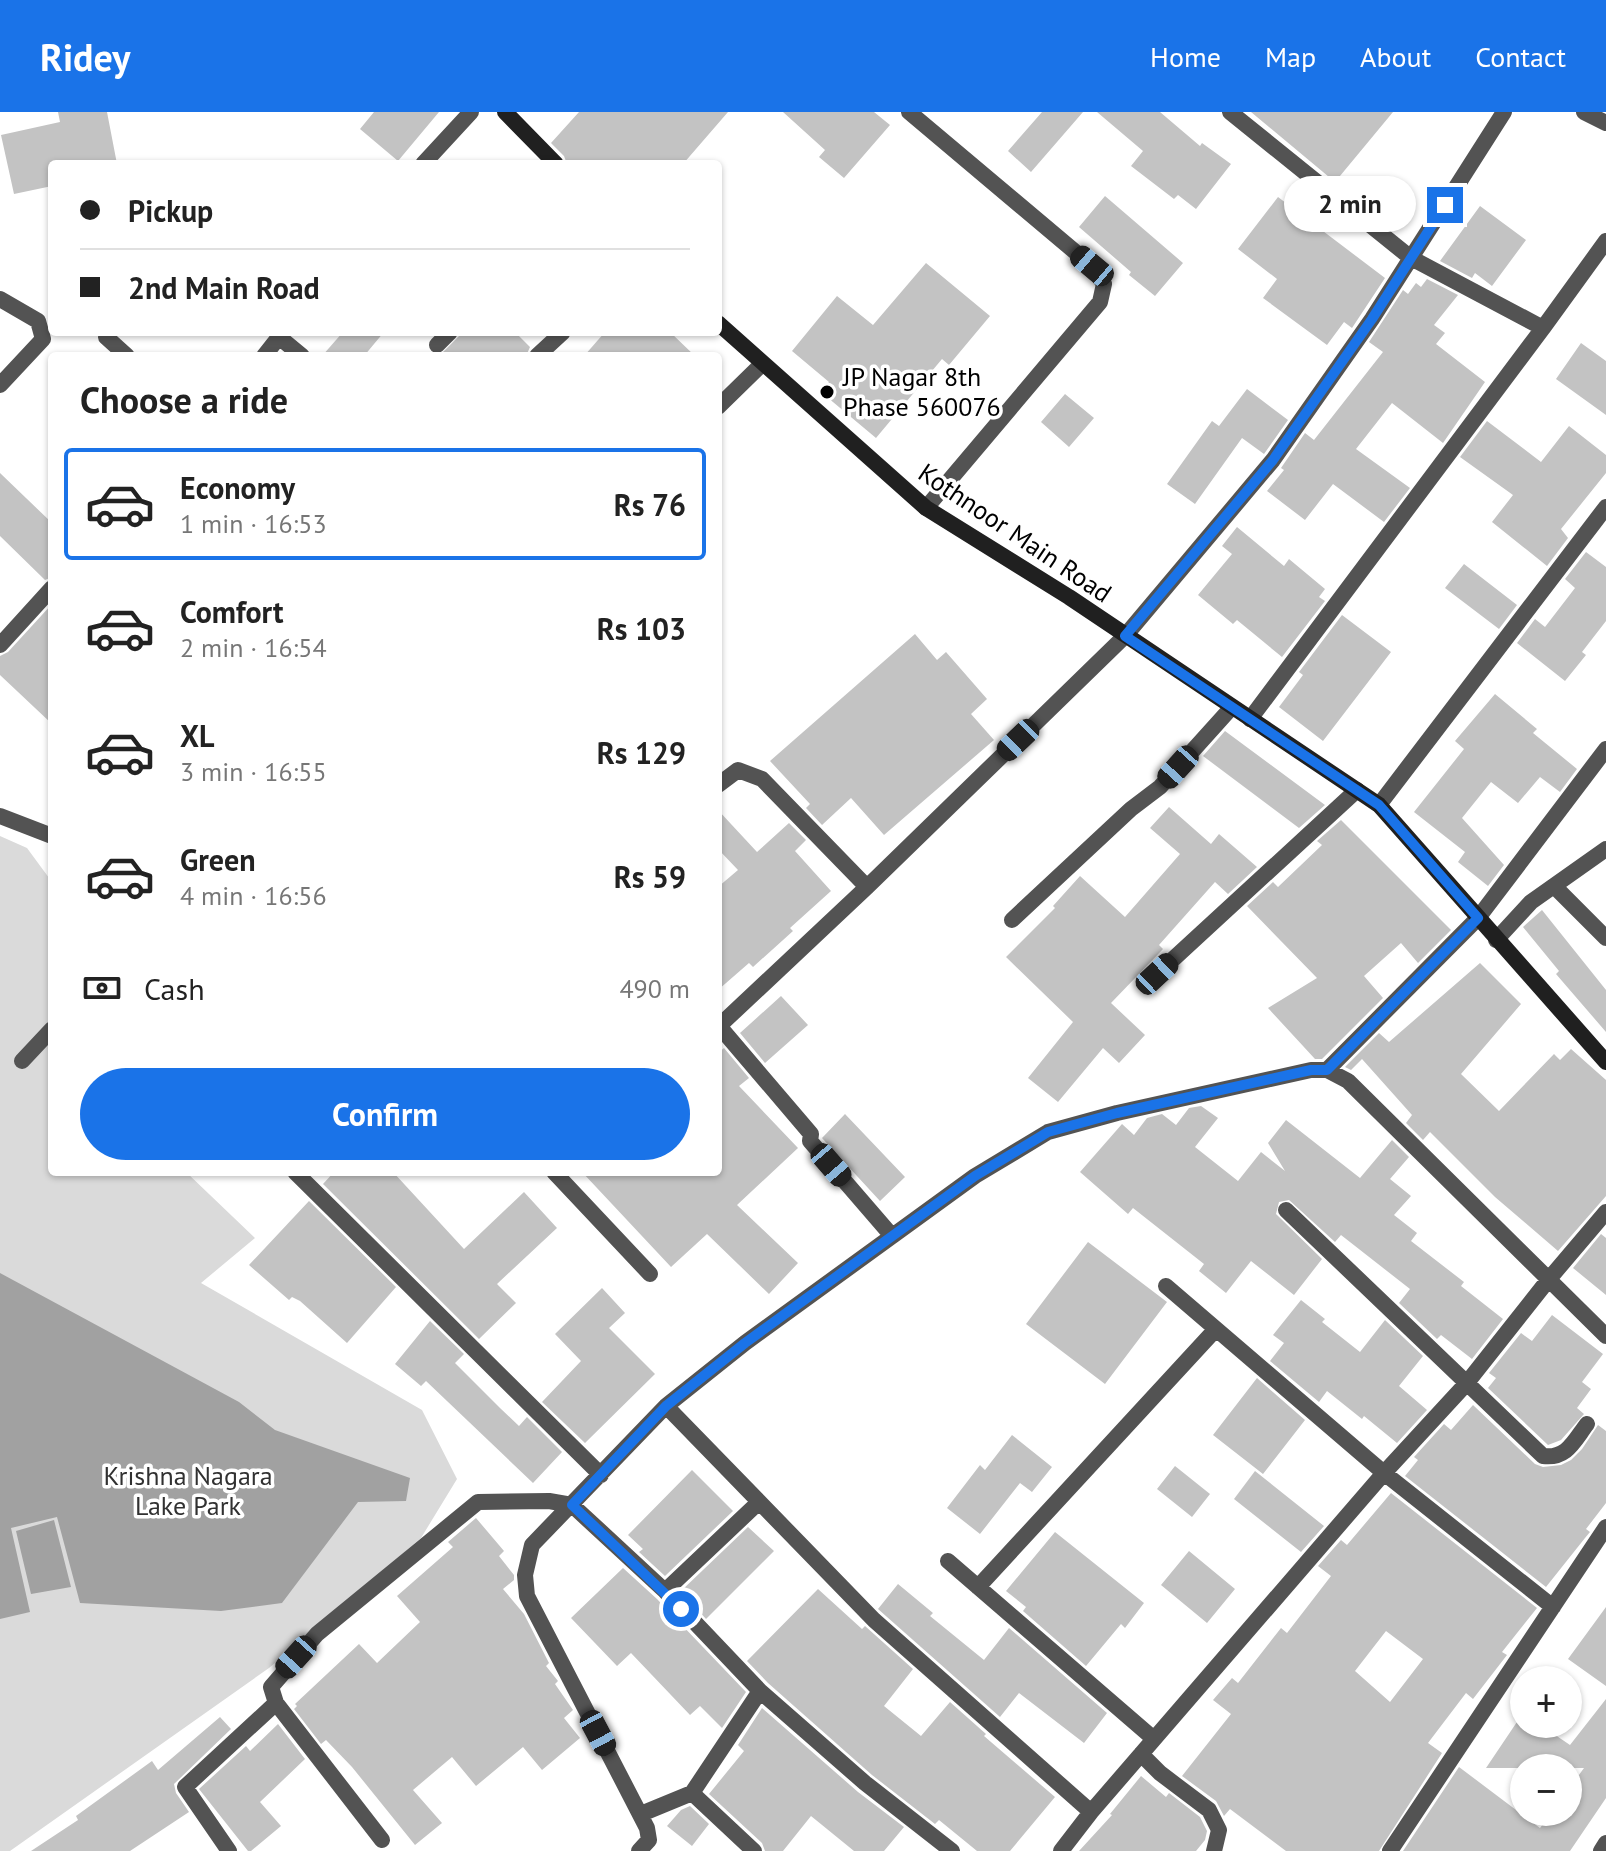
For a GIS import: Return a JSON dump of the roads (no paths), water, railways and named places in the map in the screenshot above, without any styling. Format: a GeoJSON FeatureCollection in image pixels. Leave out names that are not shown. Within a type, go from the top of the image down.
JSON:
{"type":"FeatureCollection","features":[{"type":"Feature","properties":{"kind":"street"},"geometry":{"type":"LineString","coordinates":[[427,160],[471,112]]}},
{"type":"Feature","properties":{"kind":"street"},"geometry":{"type":"LineString","coordinates":[[505,112],[552,160]]}},
{"type":"Feature","properties":{"kind":"street"},"geometry":{"type":"LineString","coordinates":[[909,112],[1092,266],[1104,284],[1100,302],[926,508]]}},
{"type":"Feature","properties":{"kind":"street"},"geometry":{"type":"LineString","coordinates":[[1230,112],[1411,258],[1543,328]]}},
{"type":"Feature","properties":{"kind":"street"},"geometry":{"type":"LineString","coordinates":[[722,1023],[1125,636],[1273,460],[1372,319],[1504,112]]}},
{"type":"Feature","properties":{"kind":"street"},"geometry":{"type":"LineString","coordinates":[[1584,112],[1606,123]]}},
{"type":"Feature","properties":{"kind":"street"},"geometry":{"type":"LineString","coordinates":[[1250,719],[1606,241]]}},
{"type":"Feature","properties":{"kind":"street"},"geometry":{"type":"LineString","coordinates":[[0,299],[38,321],[43,339],[0,385]]}},
{"type":"Feature","properties":{"kind":"street","name":"Kothnoor Main Road"},"geometry":{"type":"LineString","coordinates":[[722,327],[926,508],[1069,597],[1379,805],[1606,1062]]}},
{"type":"Feature","properties":{"kind":"street"},"geometry":{"type":"LineString","coordinates":[[281,336],[298,352]]}},
{"type":"Feature","properties":{"kind":"street"},"geometry":{"type":"LineString","coordinates":[[437,345],[446,336]]}},
{"type":"Feature","properties":{"kind":"street"},"geometry":{"type":"LineString","coordinates":[[541,352],[559,336]]}},
{"type":"Feature","properties":{"kind":"street"},"geometry":{"type":"LineString","coordinates":[[106,337],[123,352]]}},
{"type":"Feature","properties":{"kind":"street"},"geometry":{"type":"LineString","coordinates":[[722,403],[762,364]]}},
{"type":"Feature","properties":{"kind":"street"},"geometry":{"type":"LineString","coordinates":[[1379,805],[1606,507]]}},
{"type":"Feature","properties":{"kind":"street"},"geometry":{"type":"LineString","coordinates":[[0,645],[48,592]]}},
{"type":"Feature","properties":{"kind":"street"},"geometry":{"type":"LineString","coordinates":[[1012,920],[1131,809],[1160,787],[1232,707]]}},
{"type":"Feature","properties":{"kind":"street"},"geometry":{"type":"LineString","coordinates":[[1327,1070],[1478,918],[1606,749]]}},
{"type":"Feature","properties":{"kind":"street"},"geometry":{"type":"LineString","coordinates":[[722,782],[738,770],[762,779],[867,887]]}},
{"type":"Feature","properties":{"kind":"street"},"geometry":{"type":"LineString","coordinates":[[1157,974],[1357,790]]}},
{"type":"Feature","properties":{"kind":"street"},"geometry":{"type":"LineString","coordinates":[[0,816],[48,834]]}},
{"type":"Feature","properties":{"kind":"street"},"geometry":{"type":"LineString","coordinates":[[1496,940],[1531,902],[1606,849]]}},
{"type":"Feature","properties":{"kind":"street"},"geometry":{"type":"LineString","coordinates":[[1554,886],[1606,938]]}},
{"type":"Feature","properties":{"kind":"street"},"geometry":{"type":"LineString","coordinates":[[722,1032],[811,1134],[810,1141],[892,1236]]}},
{"type":"Feature","properties":{"kind":"street"},"geometry":{"type":"LineString","coordinates":[[22,1061],[48,1033]]}},
{"type":"Feature","properties":{"kind":"street"},"geometry":{"type":"LineString","coordinates":[[639,1851],[649,1840],[641,1814],[527,1596],[525,1575],[532,1545],[666,1406],[745,1343],[975,1176],[1048,1132],[1117,1113],[1311,1070],[1327,1070],[1348,1081],[1606,1336]]}},
{"type":"Feature","properties":{"kind":"street"},"geometry":{"type":"LineString","coordinates":[[299,1176],[601,1475]]}},
{"type":"Feature","properties":{"kind":"street"},"geometry":{"type":"LineString","coordinates":[[561,1176],[650,1274]]}},
{"type":"Feature","properties":{"kind":"street"},"geometry":{"type":"LineString","coordinates":[[1286,1210],[1543,1456],[1556,1458],[1564,1453],[1587,1424]]}},
{"type":"Feature","properties":{"kind":"street"},"geometry":{"type":"LineString","coordinates":[[1061,1851],[1091,1812],[1384,1473],[1466,1384],[1606,1212]]}},
{"type":"Feature","properties":{"kind":"street"},"geometry":{"type":"LineString","coordinates":[[1166,1286],[1384,1473],[1553,1607]]}},
{"type":"Feature","properties":{"kind":"street"},"geometry":{"type":"LineString","coordinates":[[978,1587],[1216,1329]]}},
{"type":"Feature","properties":{"kind":"street"},"geometry":{"type":"LineString","coordinates":[[666,1406],[874,1620],[1091,1812]]}},
{"type":"Feature","properties":{"kind":"street"},"geometry":{"type":"LineString","coordinates":[[382,1840],[276,1703],[271,1690],[275,1681],[317,1634],[478,1502],[549,1501],[572,1505],[665,1591],[760,1691],[865,1783],[952,1851]]}},
{"type":"Feature","properties":{"kind":"street"},"geometry":{"type":"LineString","coordinates":[[665,1591],[759,1502]]}},
{"type":"Feature","properties":{"kind":"street"},"geometry":{"type":"LineString","coordinates":[[1390,1851],[1606,1527]]}},
{"type":"Feature","properties":{"kind":"street"},"geometry":{"type":"LineString","coordinates":[[948,1561],[1154,1739]]}},
{"type":"Feature","properties":{"kind":"street"},"geometry":{"type":"LineString","coordinates":[[641,1814],[692,1793],[760,1691]]}},
{"type":"Feature","properties":{"kind":"street"},"geometry":{"type":"LineString","coordinates":[[229,1851],[185,1787],[276,1703]]}},
{"type":"Feature","properties":{"kind":"street"},"geometry":{"type":"LineString","coordinates":[[1141,1754],[1160,1773],[1209,1810],[1219,1830],[1214,1851]]}},
{"type":"Feature","properties":{"kind":"street"},"geometry":{"type":"LineString","coordinates":[[692,1793],[754,1851]]}},
{"type":"Feature","properties":{"kind":"street"},"geometry":{"type":"LineString","coordinates":[[1601,1851],[1606,1843]]}},
{"type":"Feature","properties":{"kind":"place","name":"JP Nagar 8th Phase 560076"},"geometry":{"type":"Point","coordinates":[827,392]}},
{"type":"Feature","properties":{"kind":"park label","name":"Krishna Nagara Lake Park"},"geometry":{"type":"Point","coordinates":[188,1491]}}]}
